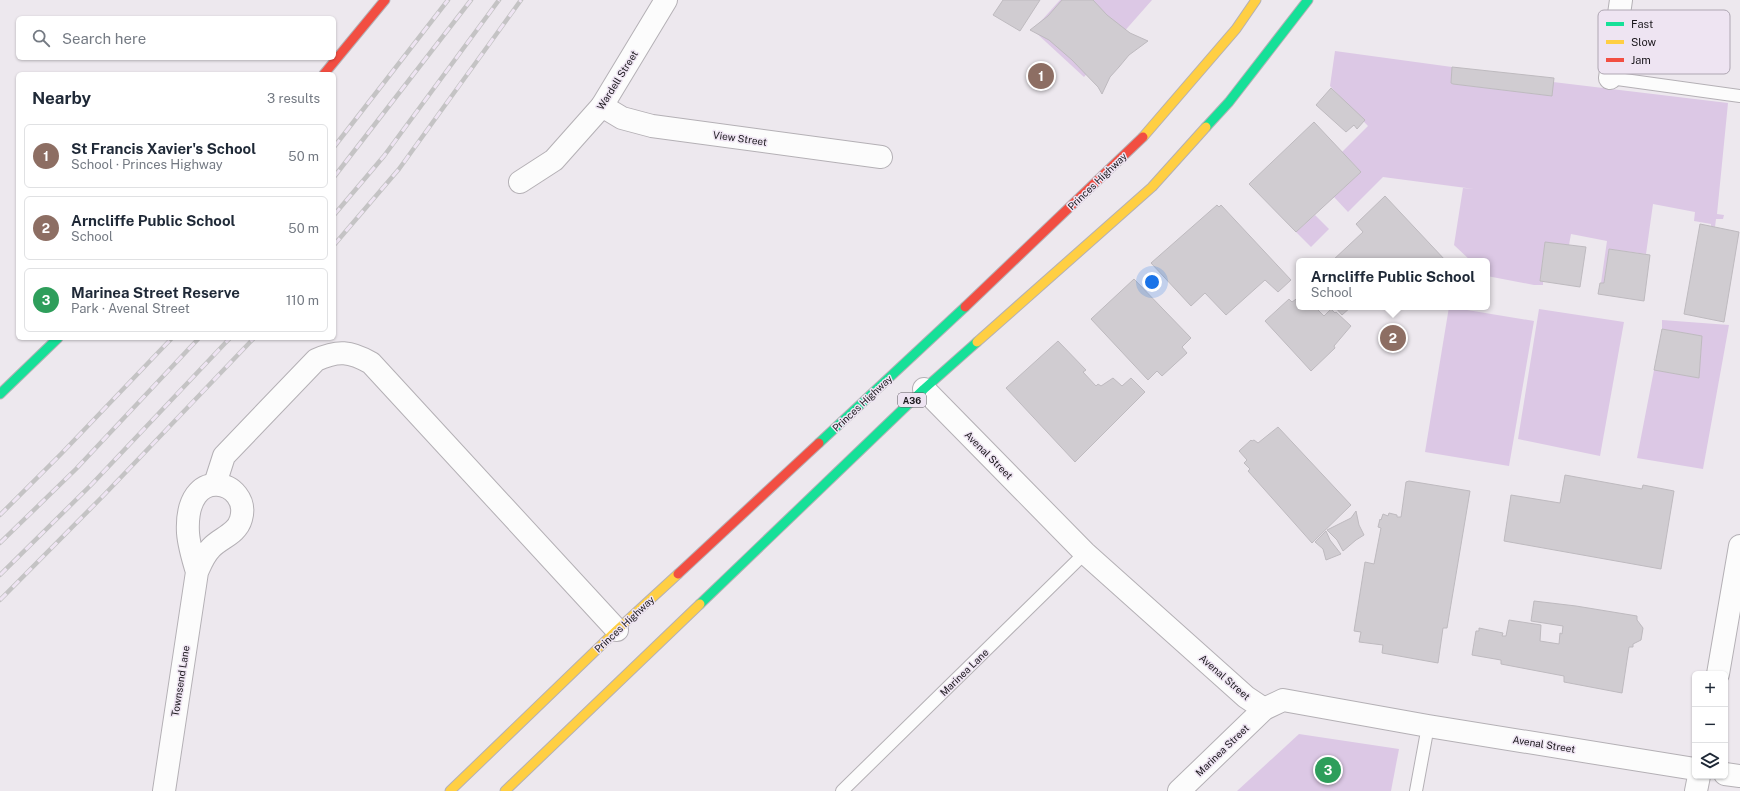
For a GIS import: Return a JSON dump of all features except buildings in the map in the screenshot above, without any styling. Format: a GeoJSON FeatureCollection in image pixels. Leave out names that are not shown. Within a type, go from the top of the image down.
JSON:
{"type":"FeatureCollection","features":[{"type":"Feature","properties":{"kind":"main road"},"geometry":{"type":"LineString","coordinates":[[336,59],[385,0]]}},
{"type":"Feature","properties":{"kind":"main road","name":"Princes Highway"},"geometry":{"type":"LineString","coordinates":[[450,791],[617,630],[926,344],[1138,142],[1236,30],[1256,0]]}},
{"type":"Feature","properties":{"kind":"main road","name":"A36"},"geometry":{"type":"LineString","coordinates":[[505,791],[924,389],[1152,187],[1229,102],[1308,0]]}},
{"type":"Feature","properties":{"kind":"main road"},"geometry":{"type":"LineString","coordinates":[[326,72],[336,60]]}},
{"type":"Feature","properties":{"kind":"main road"},"geometry":{"type":"LineString","coordinates":[[0,394],[56,340]]}},
{"type":"Feature","properties":{"kind":"street","name":"Wardell Street"},"geometry":{"type":"LineString","coordinates":[[520,182],[554,160],[602,106],[666,0]]}},
{"type":"Feature","properties":{"kind":"street"},"geometry":{"type":"LineString","coordinates":[[1620,10],[1621,0]]}},
{"type":"Feature","properties":{"kind":"street"},"geometry":{"type":"LineString","coordinates":[[1610,78],[1611,74]]}},
{"type":"Feature","properties":{"kind":"street","name":"View Street"},"geometry":{"type":"LineString","coordinates":[[602,106],[622,118],[652,126],[881,157]]}},
{"type":"Feature","properties":{"kind":"street"},"geometry":{"type":"LineString","coordinates":[[215,484],[224,456],[316,360],[330,353],[343,352],[358,355],[371,362],[617,630]]}},
{"type":"Feature","properties":{"kind":"street","name":"Avenal Street"},"geometry":{"type":"LineString","coordinates":[[924,389],[1085,553],[1246,697],[1264,709],[1283,700],[1428,726],[1692,768]]}},
{"type":"Feature","properties":{"kind":"street","name":"Townsend Lane"},"geometry":{"type":"LineString","coordinates":[[164,791],[197,572],[203,557],[211,547],[239,525],[243,508],[237,495],[226,488],[215,484],[207,485],[199,491],[191,506],[188,533],[191,552],[197,572]]}},
{"type":"Feature","properties":{"kind":"street"},"geometry":{"type":"LineString","coordinates":[[1719,671],[1740,546]]}},
{"type":"Feature","properties":{"kind":"street","name":"Marinea Street"},"geometry":{"type":"LineString","coordinates":[[1179,791],[1264,709]]}},
{"type":"Feature","properties":{"kind":"street"},"geometry":{"type":"LineString","coordinates":[[1728,774],[1740,776]]}},
{"type":"Feature","properties":{"kind":"street"},"geometry":{"type":"LineString","coordinates":[[1696,791],[1698,779]]}},
{"type":"Feature","properties":{"kind":"lane"},"geometry":{"type":"LineString","coordinates":[[1610,78],[1740,96]]}},
{"type":"Feature","properties":{"kind":"lane","name":"Marinea Lane"},"geometry":{"type":"LineString","coordinates":[[842,791],[1085,553]]}},
{"type":"Feature","properties":{"kind":"lane"},"geometry":{"type":"LineString","coordinates":[[1416,791],[1428,726]]}},
{"type":"Feature","properties":{"kind":"shaded area"},"geometry":{"type":"Polygon","coordinates":[[[1060,0],[1152,0],[1084,77],[1033,30],[1060,0]]]}},
{"type":"Feature","properties":{"kind":"shaded area"},"geometry":{"type":"Polygon","coordinates":[[[1335,51],[1452,67],[1451,83],[1453,84],[1552,96],[1553,82],[1728,103],[1717,214],[1724,215],[1723,219],[1716,219],[1715,227],[1711,226],[1711,224],[1694,221],[1695,212],[1653,204],[1646,254],[1609,249],[1604,283],[1601,283],[1607,241],[1571,234],[1569,245],[1545,242],[1540,281],[1543,282],[1543,285],[1534,285],[1490,277],[1490,258],[1468,258],[1454,245],[1463,188],[1474,189],[1383,177],[1348,212],[1334,197],[1361,172],[1342,152],[1368,126],[1330,86],[1335,51]]]}},
{"type":"Feature","properties":{"kind":"shaded area"},"geometry":{"type":"Polygon","coordinates":[[[1315,215],[1329,229],[1311,247],[1296,232],[1315,215]]]}},
{"type":"Feature","properties":{"kind":"shaded area"},"geometry":{"type":"Polygon","coordinates":[[[1539,309],[1624,322],[1600,456],[1518,439],[1539,309]]]}},
{"type":"Feature","properties":{"kind":"shaded area"},"geometry":{"type":"Polygon","coordinates":[[[1449,310],[1467,310],[1534,321],[1509,466],[1425,452],[1449,310]]]}},
{"type":"Feature","properties":{"kind":"shaded area"},"geometry":{"type":"Polygon","coordinates":[[[1662,320],[1729,325],[1703,469],[1637,458],[1654,370],[1699,378],[1702,336],[1662,329],[1662,320]]]}},
{"type":"Feature","properties":{"kind":"shaded area"},"geometry":{"type":"Polygon","coordinates":[[[1299,734],[1399,749],[1391,791],[1237,791],[1299,734]]]}},
{"type":"Feature","properties":{"kind":"railway"},"geometry":{"type":"LineString","coordinates":[[336,144],[448,0]]}},
{"type":"Feature","properties":{"kind":"railway"},"geometry":{"type":"LineString","coordinates":[[336,174],[471,0]]}},
{"type":"Feature","properties":{"kind":"railway"},"geometry":{"type":"LineString","coordinates":[[336,213],[384,156],[499,0]]}},
{"type":"Feature","properties":{"kind":"railway"},"geometry":{"type":"LineString","coordinates":[[336,243],[399,169],[521,0]]}},
{"type":"Feature","properties":{"kind":"railway"},"geometry":{"type":"LineString","coordinates":[[0,515],[61,454],[170,340]]}},
{"type":"Feature","properties":{"kind":"railway"},"geometry":{"type":"LineString","coordinates":[[0,543],[76,469],[197,340]]}},
{"type":"Feature","properties":{"kind":"railway"},"geometry":{"type":"LineString","coordinates":[[0,575],[92,484],[228,340]]}},
{"type":"Feature","properties":{"kind":"railway"},"geometry":{"type":"LineString","coordinates":[[0,600],[104,495],[252,340]]}},
{"type":"Feature","properties":{"kind":"traffic: fast"},"geometry":{"type":"LineString","coordinates":[[1206,127],[1229,102],[1308,0]]}},
{"type":"Feature","properties":{"kind":"traffic: fast"},"geometry":{"type":"LineString","coordinates":[[819,443],[965,307]]}},
{"type":"Feature","properties":{"kind":"traffic: fast"},"geometry":{"type":"LineString","coordinates":[[0,394],[56,340]]}},
{"type":"Feature","properties":{"kind":"traffic: fast"},"geometry":{"type":"LineString","coordinates":[[700,604],[924,389],[977,342]]}},
{"type":"Feature","properties":{"kind":"traffic: slow"},"geometry":{"type":"LineString","coordinates":[[1143,137],[1236,29],[1256,0]]}},
{"type":"Feature","properties":{"kind":"traffic: slow"},"geometry":{"type":"LineString","coordinates":[[977,342],[1152,187],[1206,127]]}},
{"type":"Feature","properties":{"kind":"traffic: slow"},"geometry":{"type":"LineString","coordinates":[[450,791],[617,630],[678,574]]}},
{"type":"Feature","properties":{"kind":"traffic: slow"},"geometry":{"type":"LineString","coordinates":[[505,791],[700,604]]}},
{"type":"Feature","properties":{"kind":"traffic: jam"},"geometry":{"type":"LineString","coordinates":[[336,59],[385,0]]}},
{"type":"Feature","properties":{"kind":"traffic: jam"},"geometry":{"type":"LineString","coordinates":[[326,72],[336,60]]}},
{"type":"Feature","properties":{"kind":"traffic: jam"},"geometry":{"type":"LineString","coordinates":[[965,307],[1143,137]]}},
{"type":"Feature","properties":{"kind":"traffic: jam"},"geometry":{"type":"LineString","coordinates":[[678,574],[819,443]]}},
{"type":"Feature","properties":{"kind":"place","name":"St Francis Xavier's School"},"geometry":{"type":"Point","coordinates":[1041,76]}},
{"type":"Feature","properties":{"kind":"place","name":"Arncliffe Public School"},"geometry":{"type":"Point","coordinates":[1393,338]}},
{"type":"Feature","properties":{"kind":"place","name":"Marinea Street Reserve"},"geometry":{"type":"Point","coordinates":[1328,770]}}]}
